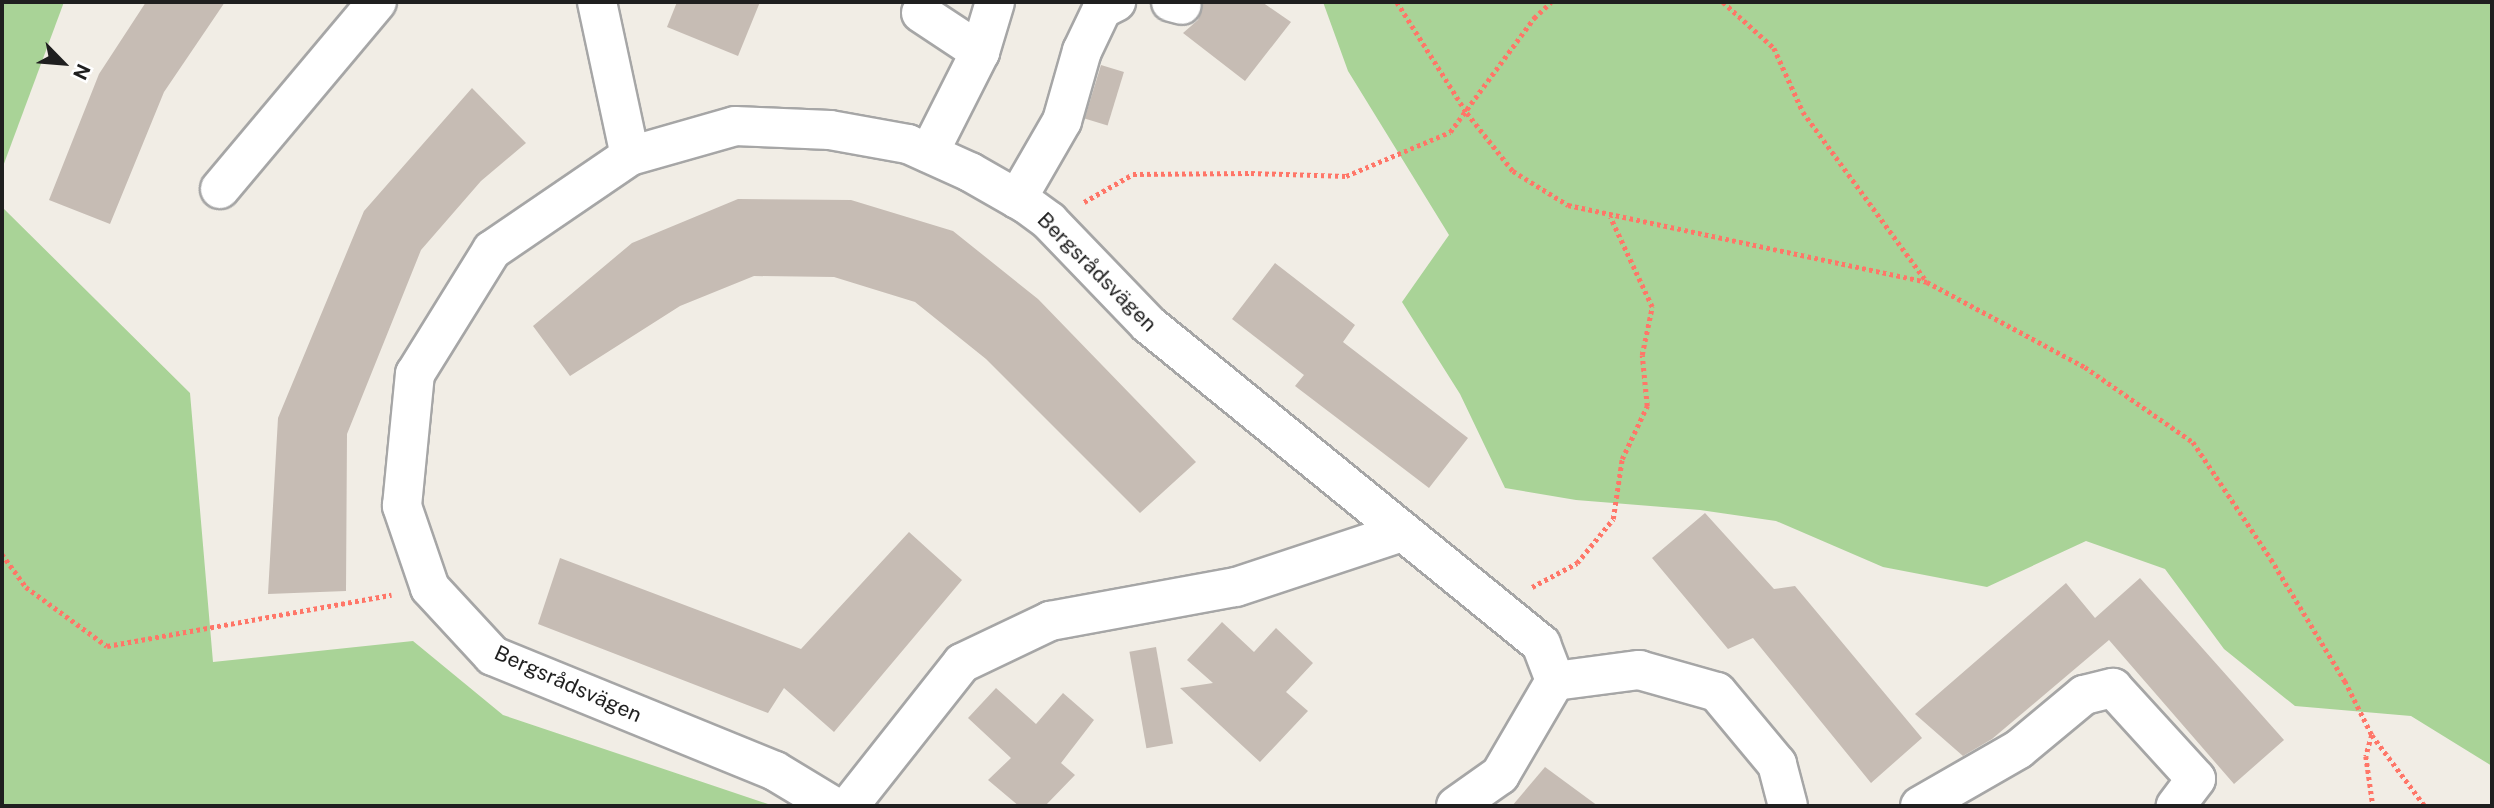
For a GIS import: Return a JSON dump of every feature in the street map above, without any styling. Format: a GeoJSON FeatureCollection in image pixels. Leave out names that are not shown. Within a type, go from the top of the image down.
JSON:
{"type":"FeatureCollection","features":[{"type":"Feature","properties":{"kind":"street"},"geometry":{"type":"LineString","coordinates":[[220,189],[377,2]]}},
{"type":"Feature","properties":{"kind":"street"},"geometry":{"type":"LineString","coordinates":[[597,2],[630,156]]}},
{"type":"Feature","properties":{"kind":"street"},"geometry":{"type":"LineString","coordinates":[[929,153],[980,52],[995,2]]}},
{"type":"Feature","properties":{"kind":"street"},"geometry":{"type":"LineString","coordinates":[[1017,199],[1062,121],[1082,51],[1102,9],[1116,2]]}},
{"type":"Feature","properties":{"kind":"street"},"geometry":{"type":"LineString","coordinates":[[921,13],[980,52]]}},
{"type":"Feature","properties":{"kind":"street","name":"Bergsrådsvägen"},"geometry":{"type":"LineString","coordinates":[[832,806],[775,771],[493,656],[430,588],[402,506],[415,374],[492,250],[630,156],[735,126],[830,130],[908,144],[1017,199],[1049,221],[1148,324],[1541,644],[1555,681]]}},
{"type":"Feature","properties":{"kind":"street"},"geometry":{"type":"LineString","coordinates":[[849,806],[962,663],[1050,621],[1236,587],[1402,532]]}},
{"type":"Feature","properties":{"kind":"street"},"geometry":{"type":"LineString","coordinates":[[1456,806],[1500,775],[1555,681],[1639,670],[1717,692],[1777,764],[1788,806]]}},
{"type":"Feature","properties":{"kind":"street"},"geometry":{"type":"LineString","coordinates":[[1920,806],[2019,749],[2084,695],[2113,688],[2196,779],[2176,806]]}},
{"type":"Feature","properties":{"kind":"path"},"geometry":{"type":"LineString","coordinates":[[1397,2],[1466,113],[1513,171],[1568,205],[1610,217],[1927,282],[2085,367],[2193,442],[2271,559],[2345,681],[2372,735],[2425,806]]}},
{"type":"Feature","properties":{"kind":"path"},"geometry":{"type":"LineString","coordinates":[[1049,221],[1133,174],[1251,173],[1346,176],[1450,132],[1534,18],[1551,2]]}},
{"type":"Feature","properties":{"kind":"path"},"geometry":{"type":"LineString","coordinates":[[1723,2],[1774,48],[1803,112],[1927,282]]}},
{"type":"Feature","properties":{"kind":"path"},"geometry":{"type":"LineString","coordinates":[[1469,586],[1524,591],[1577,563],[1614,519],[1622,459],[1647,406],[1642,355],[1652,307],[1610,217]]}},
{"type":"Feature","properties":{"kind":"path"},"geometry":{"type":"LineString","coordinates":[[2,554],[26,587],[107,646],[430,588]]}},
{"type":"Feature","properties":{"kind":"path"},"geometry":{"type":"LineString","coordinates":[[2372,735],[2366,756],[2373,806]]}},
{"type":"Feature","properties":{"kind":"green space"},"geometry":{"type":"Polygon","coordinates":[[[2,2],[64,2],[2,169],[2,2]]]}},
{"type":"Feature","properties":{"kind":"green space"},"geometry":{"type":"Polygon","coordinates":[[[1323,2],[2492,2],[2492,766],[2411,716],[2295,706],[2224,649],[2165,569],[2086,541],[1987,587],[1883,567],[1776,521],[1700,510],[1576,500],[1505,488],[1460,394],[1402,302],[1449,235],[1348,71],[1323,2]]]}},
{"type":"Feature","properties":{"kind":"green space"},"geometry":{"type":"Polygon","coordinates":[[[2,207],[190,393],[213,662],[413,641],[503,715],[774,806],[2,806],[2,207]]]}},
{"type":"Feature","properties":{"kind":"building"},"geometry":{"type":"Polygon","coordinates":[[[146,2],[225,2],[164,92],[110,224],[49,200],[99,74],[146,2]]]}},
{"type":"Feature","properties":{"kind":"building"},"geometry":{"type":"Polygon","coordinates":[[[677,2],[760,2],[738,56],[667,27],[677,2]]]}},
{"type":"Feature","properties":{"kind":"building"},"geometry":{"type":"Polygon","coordinates":[[[1203,2],[1262,2],[1291,22],[1245,81],[1183,33],[1198,20],[1203,2]]]}},
{"type":"Feature","properties":{"kind":"building"},"geometry":{"type":"Polygon","coordinates":[[[1101,65],[1124,72],[1108,126],[1085,119],[1101,65]]]}},
{"type":"Feature","properties":{"kind":"building"},"geometry":{"type":"Polygon","coordinates":[[[472,88],[526,143],[481,181],[421,250],[347,434],[346,591],[268,594],[278,418],[364,211],[472,88]]]}},
{"type":"Feature","properties":{"kind":"building"},"geometry":{"type":"Polygon","coordinates":[[[738,199],[851,200],[953,231],[1038,299],[1196,462],[1140,513],[986,359],[915,302],[834,277],[754,276],[680,306],[570,376],[533,326],[632,243],[738,199]]]}},
{"type":"Feature","properties":{"kind":"building"},"geometry":{"type":"Polygon","coordinates":[[[1275,263],[1355,325],[1343,342],[1468,438],[1429,488],[1295,386],[1304,375],[1232,319],[1275,263]]]}},
{"type":"Feature","properties":{"kind":"building"},"geometry":{"type":"Polygon","coordinates":[[[1705,513],[1774,589],[1795,586],[1922,738],[1871,783],[1753,638],[1728,649],[1652,558],[1705,513]]]}},
{"type":"Feature","properties":{"kind":"building"},"geometry":{"type":"Polygon","coordinates":[[[909,532],[962,580],[834,732],[784,688],[768,713],[538,624],[560,558],[801,649],[909,532]]]}},
{"type":"Feature","properties":{"kind":"building"},"geometry":{"type":"Polygon","coordinates":[[[2140,578],[2284,740],[2234,784],[2109,640],[1992,739],[1963,756],[1915,714],[2066,583],[2095,618],[2140,578]]]}},
{"type":"Feature","properties":{"kind":"building"},"geometry":{"type":"Polygon","coordinates":[[[1222,622],[1254,652],[1276,628],[1313,663],[1286,692],[1308,711],[1260,762],[1180,688],[1213,683],[1187,660],[1222,622]]]}},
{"type":"Feature","properties":{"kind":"building"},"geometry":{"type":"Polygon","coordinates":[[[1156,647],[1173,744],[1146,748],[1129,652],[1156,647]]]}},
{"type":"Feature","properties":{"kind":"building"},"geometry":{"type":"Polygon","coordinates":[[[996,688],[1036,724],[1063,693],[1094,720],[1061,763],[1075,775],[1045,806],[1019,806],[988,780],[1011,758],[968,718],[996,688]]]}},
{"type":"Feature","properties":{"kind":"building"},"geometry":{"type":"Polygon","coordinates":[[[1545,767],[1598,806],[1512,806],[1545,767]]]}}]}
